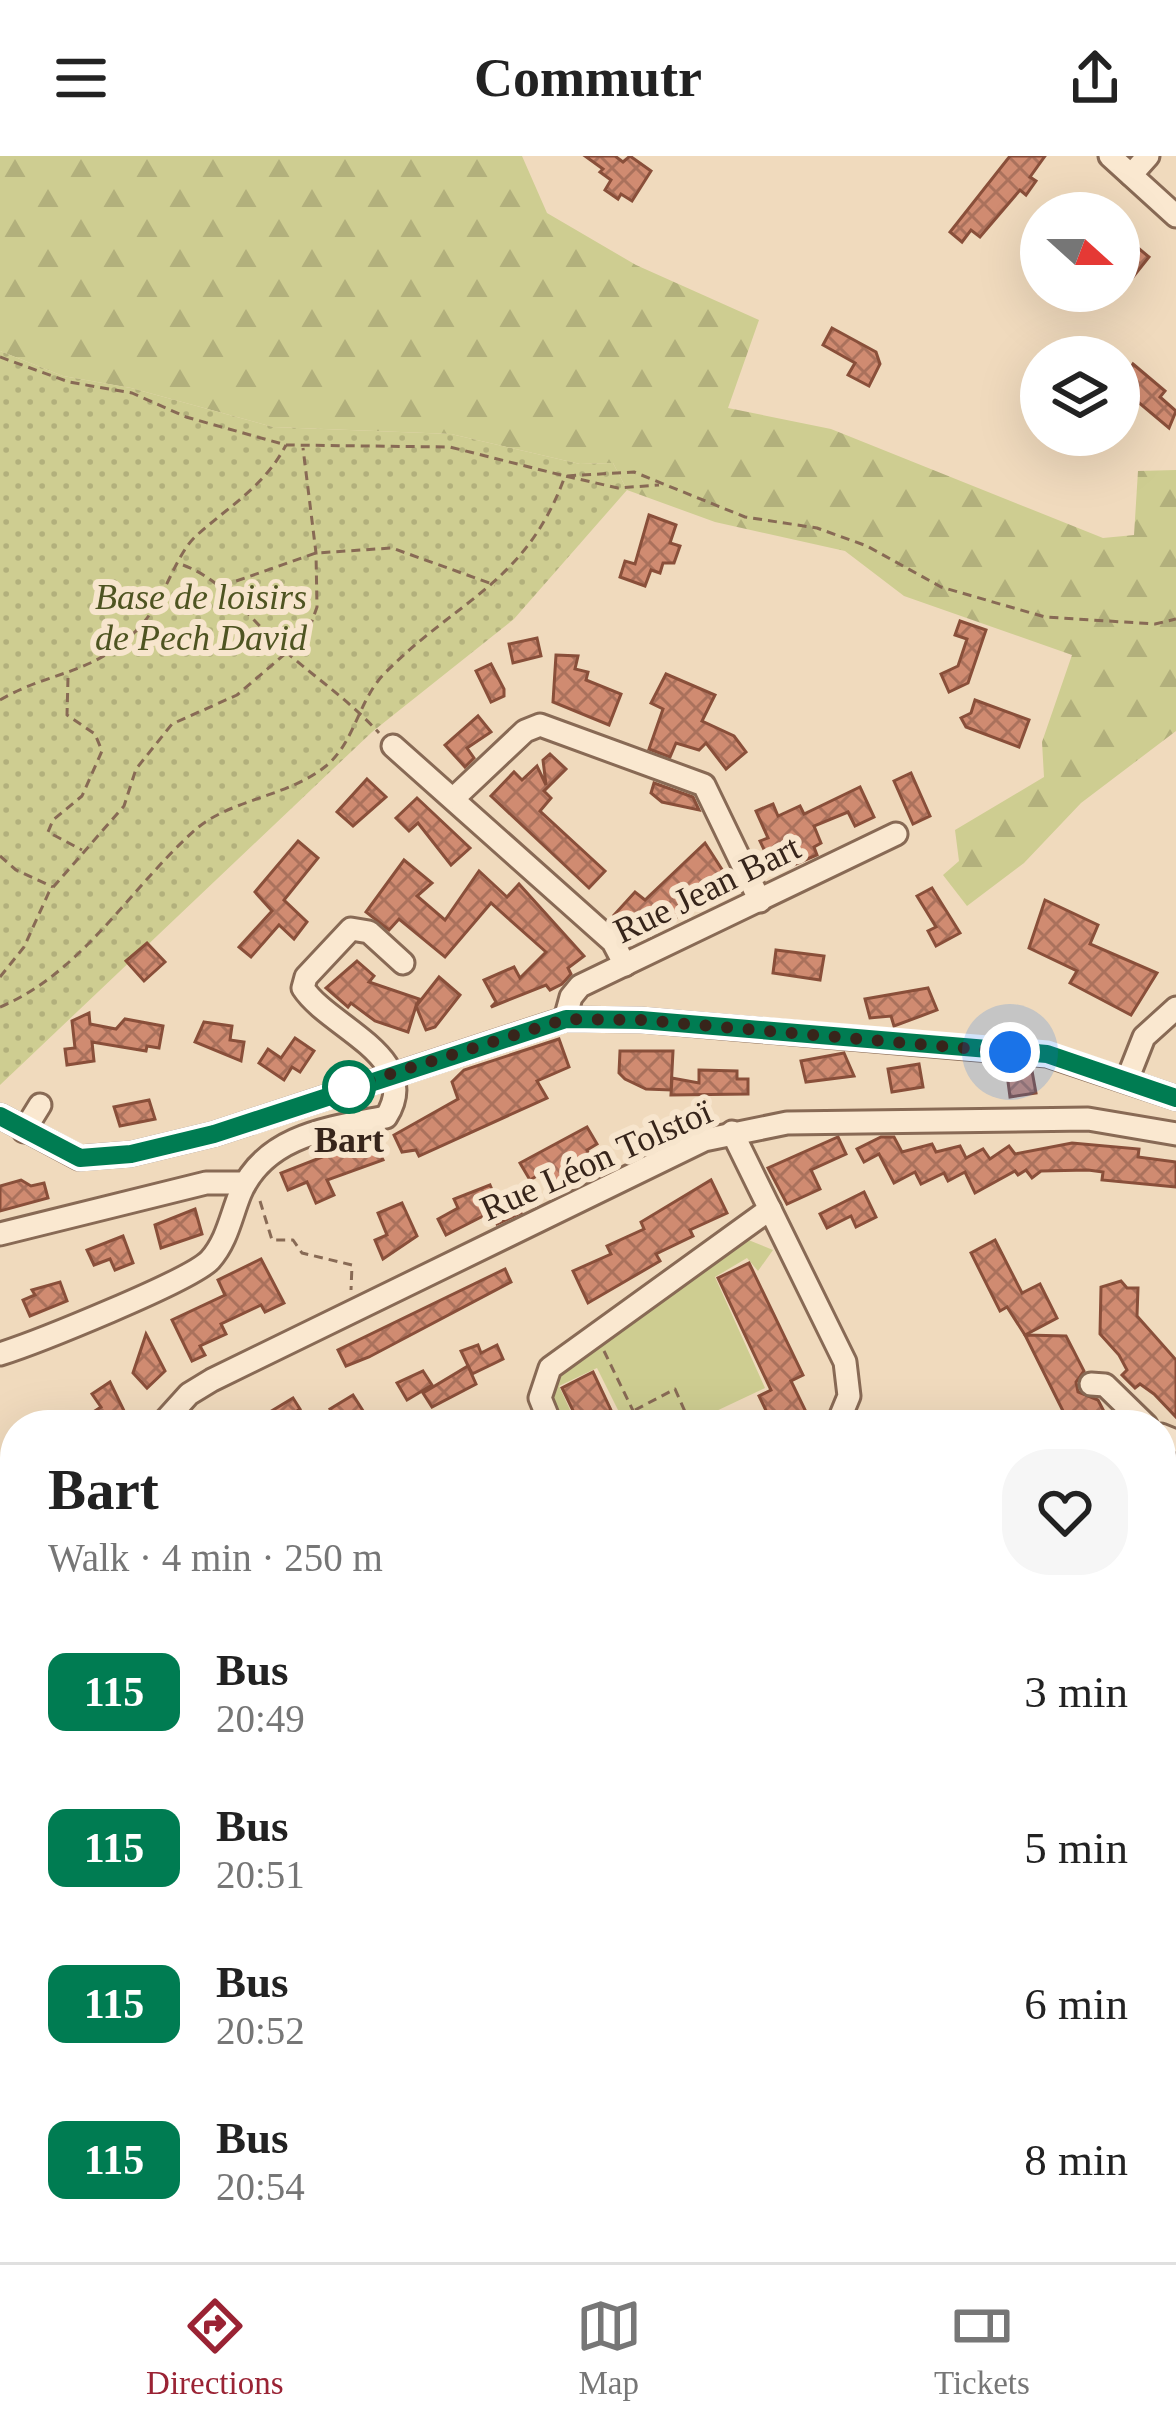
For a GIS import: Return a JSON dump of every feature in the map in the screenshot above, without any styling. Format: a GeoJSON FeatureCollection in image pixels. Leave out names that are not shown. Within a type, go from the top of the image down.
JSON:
{"type":"FeatureCollection","features":[{"type":"Feature","properties":{"kind":"street"},"geometry":{"type":"LineString","coordinates":[[1110,156],[1176,216]]}},
{"type":"Feature","properties":{"kind":"street"},"geometry":{"type":"LineString","coordinates":[[1131,175],[1148,156]]}},
{"type":"Feature","properties":{"kind":"street"},"geometry":{"type":"LineString","coordinates":[[454,798],[525,731],[540,724],[704,784],[760,901]]}},
{"type":"Feature","properties":{"kind":"street"},"geometry":{"type":"LineString","coordinates":[[393,746],[613,942],[626,964]]}},
{"type":"Feature","properties":{"kind":"street","name":"Rue Jean Bart"},"geometry":{"type":"LineString","coordinates":[[566,1019],[571,997],[580,986],[896,834]]}},
{"type":"Feature","properties":{"kind":"street"},"geometry":{"type":"LineString","coordinates":[[0,1354],[208,1263],[250,1189],[250,1170],[274,1150],[341,1122],[386,1117],[394,1103],[392,1073],[377,1052],[303,988],[350,929],[369,932],[403,963]]}},
{"type":"Feature","properties":{"kind":"street"},"geometry":{"type":"LineString","coordinates":[[1127,1080],[1144,1037],[1176,1008]]}},
{"type":"Feature","properties":{"kind":"street"},"geometry":{"type":"LineString","coordinates":[[0,1117],[80,1158],[131,1154],[214,1134],[566,1019],[641,1020],[1047,1054],[1176,1098]]}},
{"type":"Feature","properties":{"kind":"street"},"geometry":{"type":"LineString","coordinates":[[24,1131],[40,1105]]}},
{"type":"Feature","properties":{"kind":"street","name":"Rue Léon Tolstoï"},"geometry":{"type":"LineString","coordinates":[[175,1410],[212,1380],[704,1140],[732,1132],[787,1123],[1088,1119],[1176,1134]]}},
{"type":"Feature","properties":{"kind":"street"},"geometry":{"type":"LineString","coordinates":[[732,1132],[845,1362],[848,1396],[843,1410]]}},
{"type":"Feature","properties":{"kind":"street"},"geometry":{"type":"LineString","coordinates":[[0,1234],[206,1183],[250,1189]]}},
{"type":"Feature","properties":{"kind":"street"},"geometry":{"type":"LineString","coordinates":[[545,1410],[540,1398],[550,1368],[770,1209]]}},
{"type":"Feature","properties":{"kind":"street"},"geometry":{"type":"LineString","coordinates":[[1091,1384],[1105,1385],[1129,1410]]}},
{"type":"Feature","properties":{"kind":"path"},"geometry":{"type":"LineString","coordinates":[[0,357],[68,382],[132,393],[186,417],[286,445],[449,447],[618,488],[663,485]]}},
{"type":"Feature","properties":{"kind":"path"},"geometry":{"type":"LineString","coordinates":[[0,700],[22,687],[68,676],[100,660],[139,628],[181,564],[184,548],[247,496],[286,445]]}},
{"type":"Feature","properties":{"kind":"path"},"geometry":{"type":"LineString","coordinates":[[0,977],[24,947],[53,887],[124,806],[136,770],[172,724],[237,695],[307,634],[317,607],[316,553],[303,446]]}},
{"type":"Feature","properties":{"kind":"path"},"geometry":{"type":"LineString","coordinates":[[565,476],[623,470],[746,517],[817,528],[867,546],[941,587],[1045,617],[1155,624],[1176,619]]}},
{"type":"Feature","properties":{"kind":"path"},"geometry":{"type":"LineString","coordinates":[[0,1007],[44,982],[136,896],[201,824],[307,780],[330,763],[385,673],[496,585],[548,524],[565,476]]}},
{"type":"Feature","properties":{"kind":"path"},"geometry":{"type":"LineString","coordinates":[[221,586],[316,553],[392,548],[496,585]]}},
{"type":"Feature","properties":{"kind":"path"},"geometry":{"type":"LineString","coordinates":[[181,564],[221,586],[393,746]]}},
{"type":"Feature","properties":{"kind":"path"},"geometry":{"type":"LineString","coordinates":[[68,676],[67,715],[95,734],[102,752],[82,796],[53,820],[48,832],[83,851]]}},
{"type":"Feature","properties":{"kind":"path"},"geometry":{"type":"LineString","coordinates":[[0,856],[16,870],[53,887]]}},
{"type":"Feature","properties":{"kind":"path"},"geometry":{"type":"LineString","coordinates":[[250,1189],[272,1240],[292,1240],[302,1253],[352,1265],[352,1298]]}},
{"type":"Feature","properties":{"kind":"path"},"geometry":{"type":"LineString","coordinates":[[249,1213],[262,1218]]}},
{"type":"Feature","properties":{"kind":"path"},"geometry":{"type":"LineString","coordinates":[[599,1342],[633,1410],[675,1389],[684,1410]]}},
{"type":"Feature","properties":{"kind":"green space"},"geometry":{"type":"Polygon","coordinates":[[[0,156],[522,156],[547,213],[636,265],[759,320],[728,408],[831,429],[1103,538],[1134,535],[1138,471],[1176,470],[1176,731],[1081,803],[1024,863],[967,906],[943,875],[959,861],[955,830],[1044,777],[1042,742],[1072,655],[904,596],[845,551],[715,522],[627,490],[613,463],[580,464],[451,434],[273,427],[131,388],[63,376],[0,351],[0,156]]]}},
{"type":"Feature","properties":{"kind":"green space","name":"Base de loisirs de Pech David"},"geometry":{"type":"Polygon","coordinates":[[[0,351],[63,376],[131,388],[273,427],[451,434],[580,464],[613,463],[627,490],[514,619],[372,732],[0,1085],[0,351]]]}},
{"type":"Feature","properties":{"kind":"green space"},"geometry":{"type":"Polygon","coordinates":[[[746,1239],[773,1250],[758,1271],[747,1258],[715,1277],[765,1388],[718,1410],[618,1410],[597,1368],[559,1386],[570,1410],[557,1410],[550,1393],[556,1377],[746,1239]]]}},
{"type":"Feature","properties":{"kind":"building"},"geometry":{"type":"Polygon","coordinates":[[[585,156],[615,156],[623,162],[630,156],[651,171],[632,201],[621,194],[618,199],[605,190],[611,180],[600,172],[603,169],[585,156]]]}},
{"type":"Feature","properties":{"kind":"building"},"geometry":{"type":"Polygon","coordinates":[[[1010,156],[1045,156],[1030,177],[1036,181],[1028,192],[1020,190],[980,237],[971,230],[962,242],[950,232],[1010,156]]]}},
{"type":"Feature","properties":{"kind":"building"},"geometry":{"type":"Polygon","coordinates":[[[832,328],[876,352],[880,364],[869,386],[848,375],[855,363],[823,345],[832,328]]]}},
{"type":"Feature","properties":{"kind":"building"},"geometry":{"type":"Polygon","coordinates":[[[1140,370],[1165,391],[1160,397],[1176,411],[1169,428],[1140,404],[1140,370]]]}},
{"type":"Feature","properties":{"kind":"building"},"geometry":{"type":"Polygon","coordinates":[[[649,515],[676,525],[670,543],[680,546],[674,563],[663,563],[660,573],[651,570],[645,586],[620,577],[625,561],[635,564],[649,515]]]}},
{"type":"Feature","properties":{"kind":"building"},"geometry":{"type":"Polygon","coordinates":[[[960,621],[986,630],[968,683],[949,692],[941,674],[958,666],[967,639],[955,635],[960,621]]]}},
{"type":"Feature","properties":{"kind":"building"},"geometry":{"type":"Polygon","coordinates":[[[537,638],[541,656],[513,663],[509,644],[537,638]]]}},
{"type":"Feature","properties":{"kind":"building"},"geometry":{"type":"Polygon","coordinates":[[[556,655],[578,656],[575,669],[588,672],[586,680],[621,694],[609,725],[553,702],[556,655]]]}},
{"type":"Feature","properties":{"kind":"building"},"geometry":{"type":"Polygon","coordinates":[[[491,664],[504,696],[491,702],[476,671],[491,664]]]}},
{"type":"Feature","properties":{"kind":"building"},"geometry":{"type":"Polygon","coordinates":[[[666,674],[715,695],[702,721],[734,736],[746,752],[726,769],[706,743],[699,750],[676,743],[670,757],[649,749],[663,709],[651,703],[666,674]]]}},
{"type":"Feature","properties":{"kind":"building"},"geometry":{"type":"Polygon","coordinates":[[[975,700],[1029,720],[1019,747],[966,727],[961,718],[971,713],[975,700]]]}},
{"type":"Feature","properties":{"kind":"building"},"geometry":{"type":"Polygon","coordinates":[[[478,716],[491,732],[467,748],[474,758],[465,767],[445,745],[478,716]]]}},
{"type":"Feature","properties":{"kind":"building"},"geometry":{"type":"Polygon","coordinates":[[[550,754],[566,769],[544,791],[551,798],[540,811],[605,871],[589,888],[491,796],[514,772],[522,780],[537,766],[546,785],[543,760],[550,754]]]}},
{"type":"Feature","properties":{"kind":"building"},"geometry":{"type":"Polygon","coordinates":[[[911,773],[930,816],[913,824],[894,781],[911,773]]]}},
{"type":"Feature","properties":{"kind":"building"},"geometry":{"type":"Polygon","coordinates":[[[367,779],[386,797],[353,826],[337,812],[367,779]]]}},
{"type":"Feature","properties":{"kind":"building"},"geometry":{"type":"Polygon","coordinates":[[[654,783],[693,797],[699,810],[662,802],[651,793],[654,783]]]}},
{"type":"Feature","properties":{"kind":"building"},"geometry":{"type":"Polygon","coordinates":[[[860,787],[874,817],[855,826],[848,812],[814,826],[821,843],[814,847],[817,855],[775,873],[760,841],[768,838],[756,811],[773,804],[778,816],[800,806],[804,814],[860,787]]]}},
{"type":"Feature","properties":{"kind":"building"},"geometry":{"type":"Polygon","coordinates":[[[417,798],[470,848],[451,865],[418,823],[409,831],[396,818],[417,798]]]}},
{"type":"Feature","properties":{"kind":"building"},"geometry":{"type":"Polygon","coordinates":[[[298,841],[318,858],[284,900],[307,922],[294,939],[279,925],[251,957],[239,947],[272,911],[255,892],[298,841]]]}},
{"type":"Feature","properties":{"kind":"building"},"geometry":{"type":"Polygon","coordinates":[[[705,843],[730,882],[714,894],[701,893],[676,918],[660,903],[634,932],[614,915],[635,892],[645,900],[705,843]]]}},
{"type":"Feature","properties":{"kind":"building"},"geometry":{"type":"Polygon","coordinates":[[[404,860],[432,883],[417,896],[445,920],[479,871],[507,897],[519,884],[584,956],[568,968],[571,974],[562,984],[550,990],[546,985],[491,1007],[496,1002],[484,980],[514,967],[520,978],[546,952],[491,903],[445,957],[399,919],[389,930],[366,912],[404,860]]]}},
{"type":"Feature","properties":{"kind":"building"},"geometry":{"type":"Polygon","coordinates":[[[932,888],[960,933],[936,946],[928,931],[936,927],[917,896],[932,888]]]}},
{"type":"Feature","properties":{"kind":"building"},"geometry":{"type":"Polygon","coordinates":[[[1045,900],[1098,925],[1090,944],[1157,973],[1131,1015],[1070,983],[1077,971],[1029,948],[1045,900]]]}},
{"type":"Feature","properties":{"kind":"building"},"geometry":{"type":"Polygon","coordinates":[[[147,943],[165,962],[144,981],[126,961],[147,943]]]}},
{"type":"Feature","properties":{"kind":"building"},"geometry":{"type":"Polygon","coordinates":[[[776,950],[824,956],[820,980],[773,973],[776,950]]]}},
{"type":"Feature","properties":{"kind":"building"},"geometry":{"type":"Polygon","coordinates":[[[357,961],[374,976],[369,982],[419,999],[417,1005],[439,977],[460,995],[435,1027],[426,1030],[416,1006],[408,1032],[375,1021],[351,1003],[348,1007],[326,988],[357,961]]]}},
{"type":"Feature","properties":{"kind":"building"},"geometry":{"type":"Polygon","coordinates":[[[928,988],[937,1010],[894,1026],[891,1016],[870,1018],[865,999],[928,988]]]}},
{"type":"Feature","properties":{"kind":"building"},"geometry":{"type":"Polygon","coordinates":[[[89,1013],[90,1024],[116,1029],[125,1019],[163,1026],[159,1048],[147,1046],[146,1051],[92,1042],[94,1061],[67,1065],[65,1049],[75,1048],[72,1021],[89,1013]]]}},
{"type":"Feature","properties":{"kind":"building"},"geometry":{"type":"Polygon","coordinates":[[[204,1022],[232,1026],[230,1040],[244,1042],[241,1061],[195,1042],[204,1022]]]}},
{"type":"Feature","properties":{"kind":"building"},"geometry":{"type":"Polygon","coordinates":[[[295,1038],[314,1051],[300,1072],[292,1067],[284,1080],[259,1063],[268,1049],[281,1058],[295,1038]]]}},
{"type":"Feature","properties":{"kind":"building"},"geometry":{"type":"Polygon","coordinates":[[[559,1039],[569,1067],[537,1081],[547,1098],[419,1156],[416,1150],[402,1152],[394,1135],[458,1099],[452,1082],[464,1070],[559,1039]]]}},
{"type":"Feature","properties":{"kind":"building"},"geometry":{"type":"Polygon","coordinates":[[[620,1051],[673,1051],[671,1090],[646,1089],[625,1079],[619,1073],[620,1051]]]}},
{"type":"Feature","properties":{"kind":"building"},"geometry":{"type":"Polygon","coordinates":[[[844,1053],[854,1076],[806,1082],[801,1061],[844,1053]]]}},
{"type":"Feature","properties":{"kind":"building"},"geometry":{"type":"Polygon","coordinates":[[[919,1064],[923,1087],[892,1092],[888,1069],[919,1064]]]}},
{"type":"Feature","properties":{"kind":"building"},"geometry":{"type":"Polygon","coordinates":[[[699,1070],[737,1071],[737,1079],[748,1079],[748,1094],[671,1095],[672,1078],[699,1083],[699,1070]]]}},
{"type":"Feature","properties":{"kind":"building"},"geometry":{"type":"Polygon","coordinates":[[[1032,1071],[1036,1093],[1010,1097],[1007,1074],[1032,1071]]]}},
{"type":"Feature","properties":{"kind":"building"},"geometry":{"type":"Polygon","coordinates":[[[149,1100],[155,1119],[120,1126],[114,1107],[149,1100]]]}},
{"type":"Feature","properties":{"kind":"building"},"geometry":{"type":"Polygon","coordinates":[[[587,1127],[597,1144],[587,1150],[593,1162],[579,1169],[582,1173],[547,1187],[540,1174],[530,1180],[520,1163],[587,1127]]]}},
{"type":"Feature","properties":{"kind":"building"},"geometry":{"type":"Polygon","coordinates":[[[838,1137],[846,1154],[811,1170],[820,1189],[787,1204],[768,1168],[838,1137]]]}},
{"type":"Feature","properties":{"kind":"building"},"geometry":{"type":"Polygon","coordinates":[[[881,1137],[894,1137],[902,1152],[932,1144],[936,1152],[960,1146],[966,1158],[983,1149],[990,1159],[1009,1146],[1015,1154],[1072,1143],[1139,1149],[1138,1157],[1176,1162],[1176,1187],[1102,1180],[1103,1172],[1088,1170],[1041,1171],[1032,1178],[1026,1170],[1018,1175],[1015,1171],[975,1193],[965,1172],[948,1181],[944,1173],[921,1184],[915,1172],[894,1183],[879,1154],[864,1162],[857,1149],[881,1137]]]}},
{"type":"Feature","properties":{"kind":"building"},"geometry":{"type":"Polygon","coordinates":[[[374,1141],[383,1160],[327,1180],[334,1195],[316,1203],[307,1182],[288,1190],[281,1173],[374,1141]]]}},
{"type":"Feature","properties":{"kind":"building"},"geometry":{"type":"Polygon","coordinates":[[[21,1180],[31,1186],[44,1183],[48,1198],[0,1211],[0,1186],[21,1180]]]}},
{"type":"Feature","properties":{"kind":"building"},"geometry":{"type":"Polygon","coordinates":[[[711,1180],[727,1213],[690,1230],[693,1236],[656,1254],[660,1261],[588,1303],[573,1271],[611,1254],[607,1246],[644,1229],[641,1222],[711,1180]]]}},
{"type":"Feature","properties":{"kind":"building"},"geometry":{"type":"Polygon","coordinates":[[[490,1185],[496,1199],[511,1192],[521,1213],[497,1224],[491,1212],[446,1235],[438,1219],[458,1208],[454,1199],[490,1185]]]}},
{"type":"Feature","properties":{"kind":"building"},"geometry":{"type":"Polygon","coordinates":[[[864,1192],[876,1217],[856,1227],[851,1216],[827,1228],[820,1214],[864,1192]]]}},
{"type":"Feature","properties":{"kind":"building"},"geometry":{"type":"Polygon","coordinates":[[[402,1203],[417,1236],[383,1259],[375,1240],[387,1235],[378,1213],[402,1203]]]}},
{"type":"Feature","properties":{"kind":"building"},"geometry":{"type":"Polygon","coordinates":[[[195,1209],[202,1234],[161,1248],[155,1225],[195,1209]]]}},
{"type":"Feature","properties":{"kind":"building"},"geometry":{"type":"Polygon","coordinates":[[[123,1236],[133,1263],[115,1270],[110,1259],[94,1265],[87,1250],[123,1236]]]}},
{"type":"Feature","properties":{"kind":"building"},"geometry":{"type":"Polygon","coordinates":[[[995,1240],[1022,1293],[1040,1284],[1057,1318],[1025,1335],[1007,1307],[1000,1311],[971,1253],[995,1240]]]}},
{"type":"Feature","properties":{"kind":"building"},"geometry":{"type":"Polygon","coordinates":[[[261,1259],[284,1303],[265,1312],[261,1305],[221,1324],[226,1334],[200,1346],[205,1355],[192,1361],[172,1320],[225,1295],[218,1280],[261,1259]]]}},
{"type":"Feature","properties":{"kind":"building"},"geometry":{"type":"Polygon","coordinates":[[[749,1263],[803,1375],[791,1381],[805,1410],[766,1410],[759,1396],[771,1390],[718,1278],[749,1263]]]}},
{"type":"Feature","properties":{"kind":"building"},"geometry":{"type":"Polygon","coordinates":[[[505,1269],[511,1282],[346,1366],[338,1350],[505,1269]]]}},
{"type":"Feature","properties":{"kind":"building"},"geometry":{"type":"Polygon","coordinates":[[[1121,1281],[1127,1288],[1138,1288],[1137,1316],[1176,1360],[1176,1410],[1169,1410],[1140,1384],[1135,1388],[1122,1375],[1127,1370],[1119,1355],[1100,1334],[1101,1287],[1121,1281]]]}},
{"type":"Feature","properties":{"kind":"building"},"geometry":{"type":"Polygon","coordinates":[[[60,1282],[67,1301],[30,1316],[23,1300],[35,1295],[32,1290],[60,1282]]]}},
{"type":"Feature","properties":{"kind":"building"},"geometry":{"type":"Polygon","coordinates":[[[146,1334],[165,1371],[147,1388],[133,1373],[146,1334]]]}},
{"type":"Feature","properties":{"kind":"building"},"geometry":{"type":"Polygon","coordinates":[[[1025,1335],[1066,1336],[1084,1371],[1076,1382],[1078,1392],[1098,1400],[1103,1410],[1062,1410],[1025,1335]]]}},
{"type":"Feature","properties":{"kind":"building"},"geometry":{"type":"Polygon","coordinates":[[[478,1345],[481,1353],[497,1345],[503,1359],[472,1374],[461,1351],[478,1345]]]}},
{"type":"Feature","properties":{"kind":"building"},"geometry":{"type":"Polygon","coordinates":[[[468,1366],[476,1384],[432,1407],[423,1393],[468,1366]]]}},
{"type":"Feature","properties":{"kind":"building"},"geometry":{"type":"Polygon","coordinates":[[[423,1371],[432,1385],[407,1400],[397,1383],[423,1371]]]}},
{"type":"Feature","properties":{"kind":"building"},"geometry":{"type":"Polygon","coordinates":[[[593,1372],[611,1410],[573,1410],[562,1388],[593,1372]]]}},
{"type":"Feature","properties":{"kind":"building"},"geometry":{"type":"Polygon","coordinates":[[[110,1382],[124,1410],[96,1410],[101,1407],[92,1394],[110,1382]]]}},
{"type":"Feature","properties":{"kind":"building"},"geometry":{"type":"Polygon","coordinates":[[[353,1395],[362,1410],[331,1410],[353,1395]]]}},
{"type":"Feature","properties":{"kind":"building"},"geometry":{"type":"Polygon","coordinates":[[[293,1398],[300,1409],[298,1410],[273,1410],[293,1398]]]}},
{"type":"Feature","properties":{"kind":"bus line","name":"115"},"geometry":{"type":"LineString","coordinates":[[0,1116],[80,1158],[131,1154],[214,1134],[471,1046],[566,1019],[641,1020],[1047,1054],[1176,1098]]}},
{"type":"Feature","properties":{"kind":"place","name":"Bart"},"geometry":{"type":"Point","coordinates":[349,1087]}},
{"type":"Feature","properties":{"kind":"route"},"geometry":{"type":"LineString","coordinates":[[349,1087],[566,1019],[641,1020],[1010,1052]]}}]}
